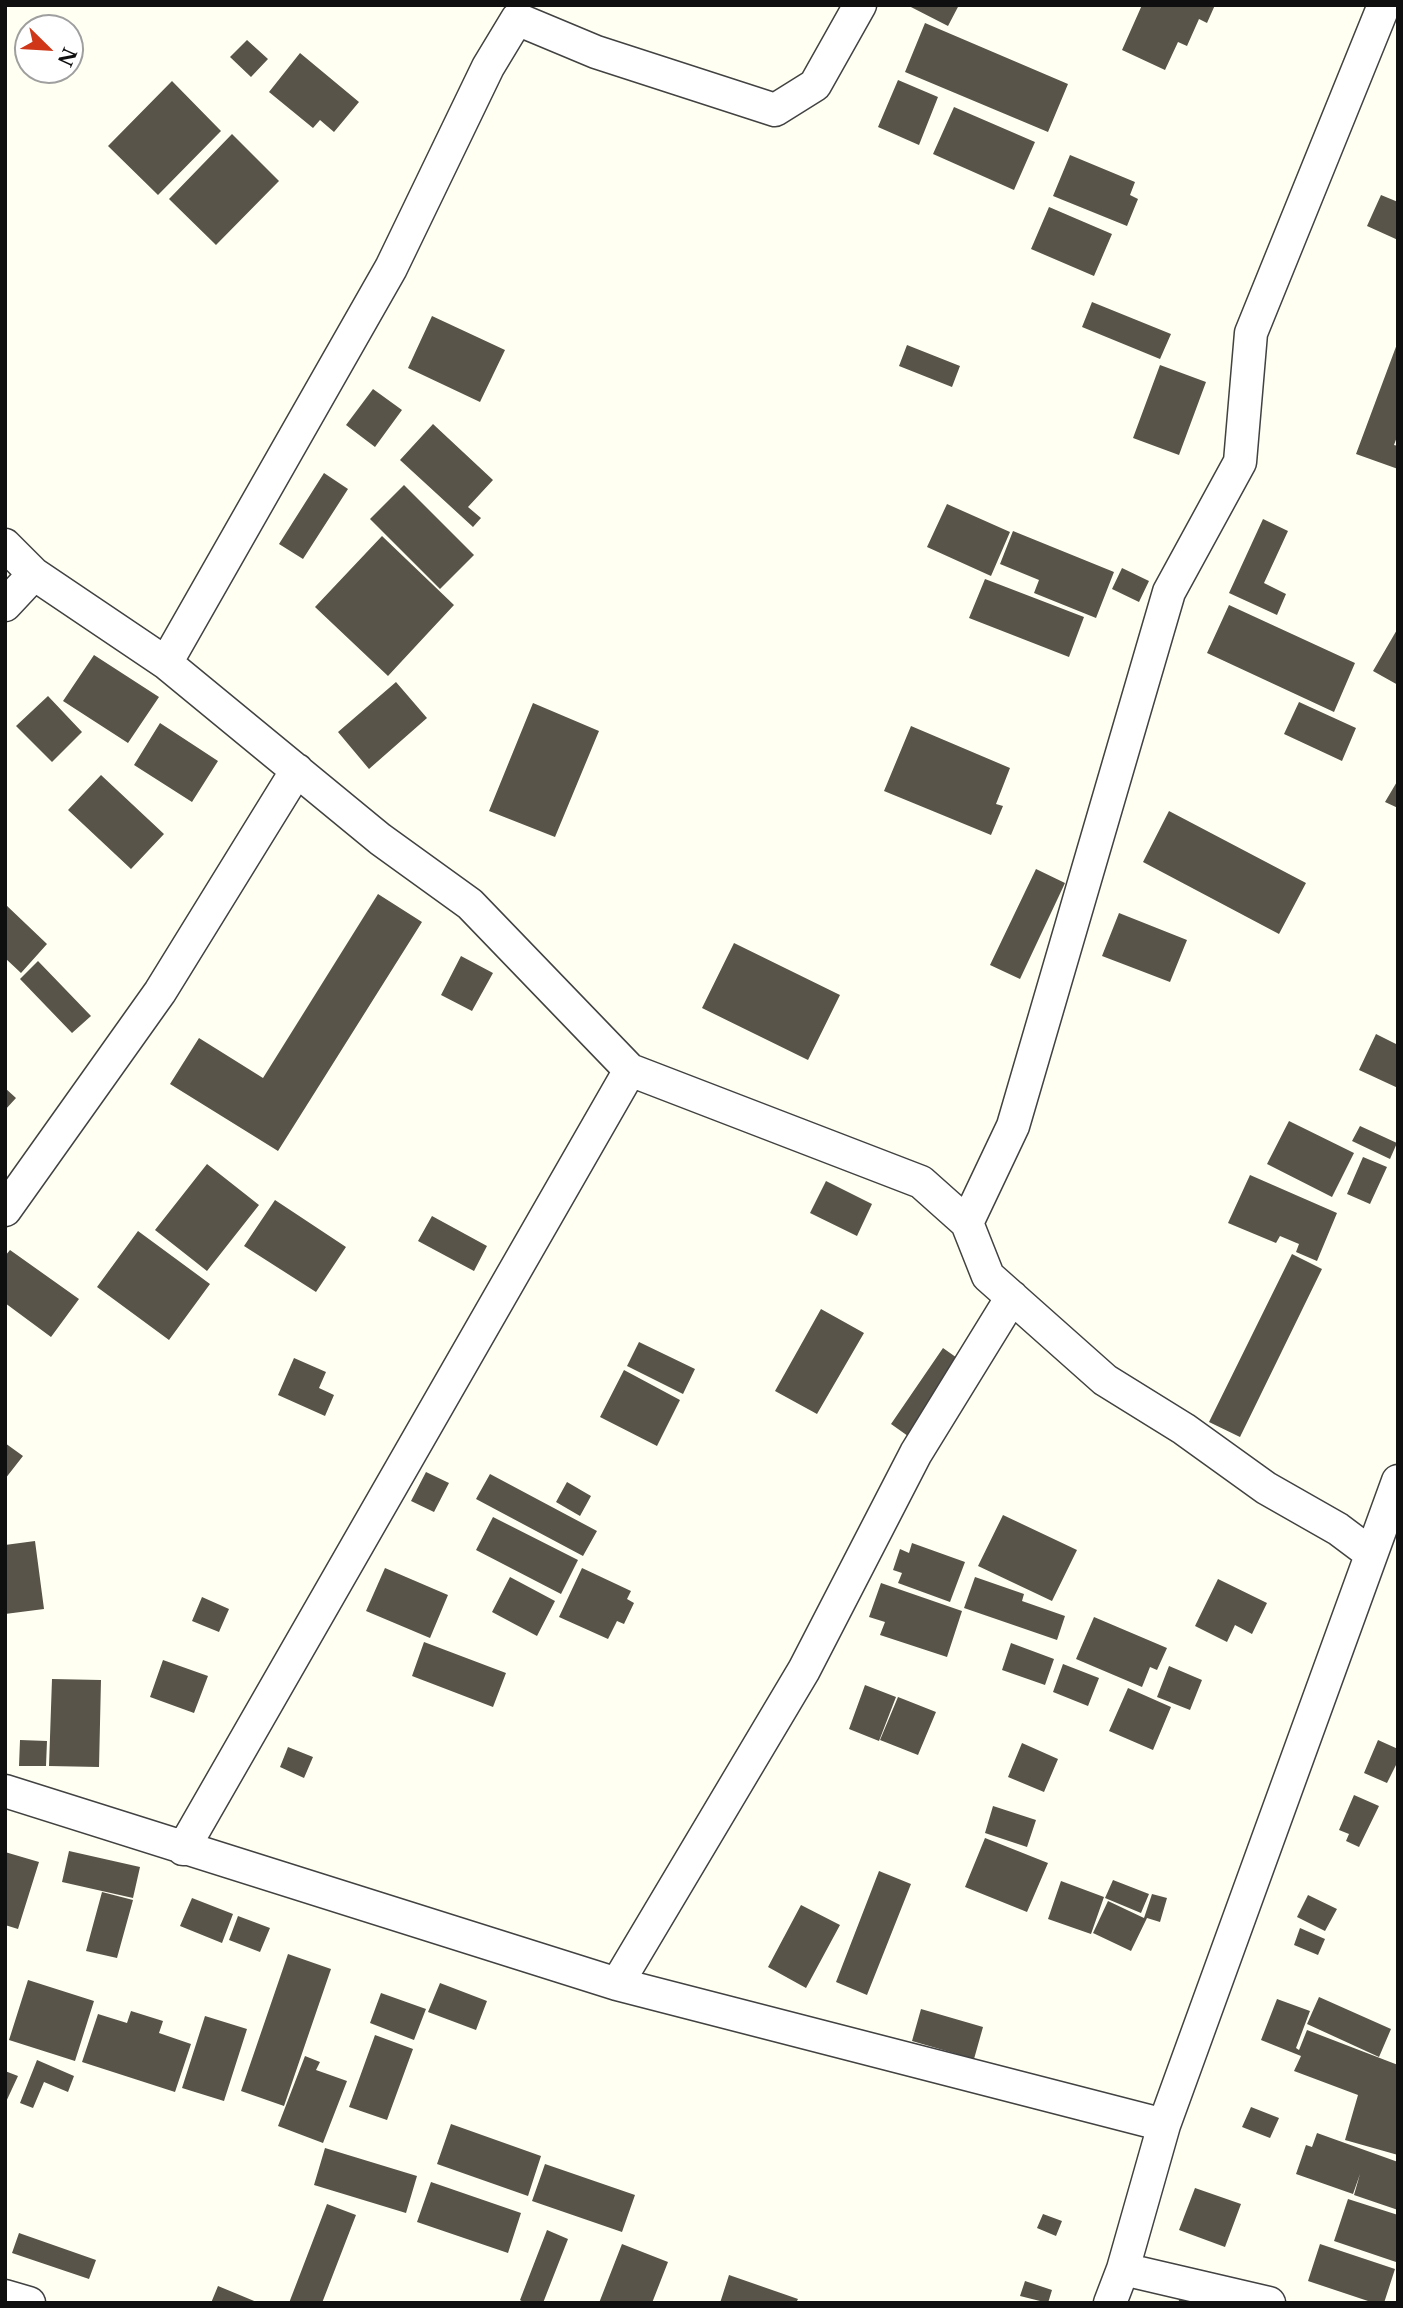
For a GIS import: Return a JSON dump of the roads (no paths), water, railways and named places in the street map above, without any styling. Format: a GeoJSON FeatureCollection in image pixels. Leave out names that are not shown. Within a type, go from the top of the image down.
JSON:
{"type":"FeatureCollection","features":[{"type":"Feature","properties":{"kind":"street"},"geometry":{"type":"LineString","coordinates":[[166,663],[391,268],[488,67],[507,12],[596,52],[775,110],[815,85],[860,5]]}},
{"type":"Feature","properties":{"kind":"street"},"geometry":{"type":"LineString","coordinates":[[967,1223],[1013,1126],[1170,592],[1240,462],[1251,333],[1384,5]]}},
{"type":"Feature","properties":{"kind":"street"},"geometry":{"type":"LineString","coordinates":[[5,545],[34,574],[166,663],[380,839],[470,904],[630,1070],[921,1182],[967,1223],[988,1276],[1105,1380],[1184,1429],[1266,1488],[1338,1529],[1370,1553]]}},
{"type":"Feature","properties":{"kind":"street"},"geometry":{"type":"LineString","coordinates":[[5,606],[34,574]]}},
{"type":"Feature","properties":{"kind":"street"},"geometry":{"type":"LineString","coordinates":[[5,1210],[160,992],[297,770]]}},
{"type":"Feature","properties":{"kind":"street"},"geometry":{"type":"LineString","coordinates":[[183,1849],[630,1070]]}},
{"type":"Feature","properties":{"kind":"street"},"geometry":{"type":"LineString","coordinates":[[617,1984],[804,1670],[916,1453],[1012,1297]]}},
{"type":"Feature","properties":{"kind":"street"},"geometry":{"type":"LineString","coordinates":[[1110,2303],[1123,2269],[1164,2125],[1398,1481]]}},
{"type":"Feature","properties":{"kind":"street"},"geometry":{"type":"LineString","coordinates":[[5,1791],[617,1984],[1164,2125]]}},
{"type":"Feature","properties":{"kind":"street"},"geometry":{"type":"LineString","coordinates":[[1123,2269],[1269,2303]]}},
{"type":"Feature","properties":{"kind":"street"},"geometry":{"type":"LineString","coordinates":[[5,2295],[29,2303]]}}]}
